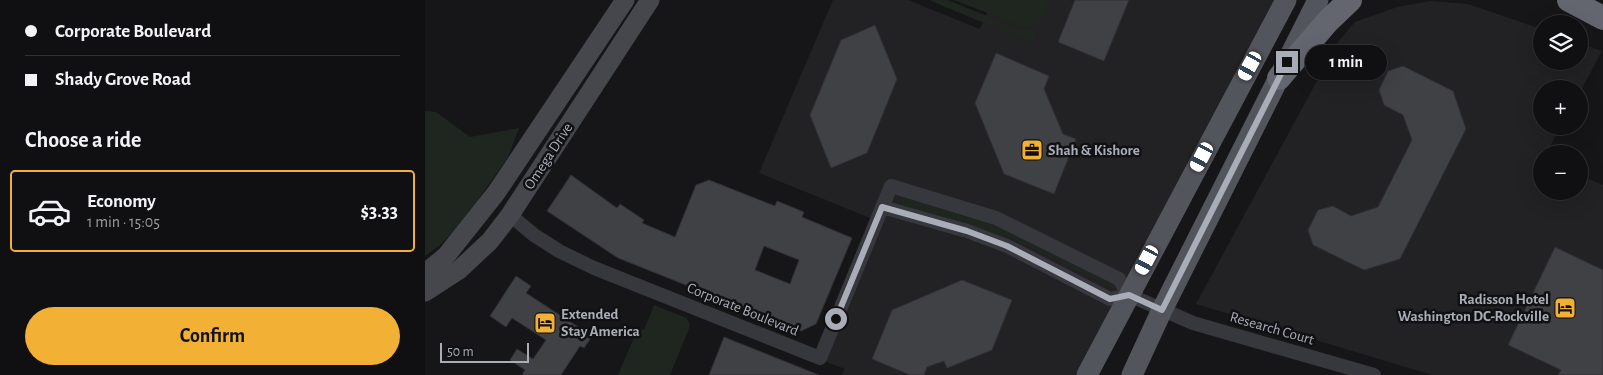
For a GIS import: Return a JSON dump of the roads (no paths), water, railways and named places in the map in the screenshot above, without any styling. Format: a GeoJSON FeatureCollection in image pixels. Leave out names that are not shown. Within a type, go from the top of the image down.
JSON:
{"type":"FeatureCollection","features":[{"type":"Feature","properties":{"kind":"highway"},"geometry":{"type":"LineString","coordinates":[[1279,78],[1350,0]]}},
{"type":"Feature","properties":{"kind":"highway"},"geometry":{"type":"LineString","coordinates":[[1569,0],[1603,18]]}},
{"type":"Feature","properties":{"kind":"main road","name":"Omega Drive"},"geometry":{"type":"LineString","coordinates":[[425,273],[446,256],[496,193],[625,0]]}},
{"type":"Feature","properties":{"kind":"main road","name":"Omega Drive"},"geometry":{"type":"LineString","coordinates":[[425,292],[459,270],[490,242],[510,215],[650,0]]}},
{"type":"Feature","properties":{"kind":"main road"},"geometry":{"type":"LineString","coordinates":[[1087,375],[1286,0]]}},
{"type":"Feature","properties":{"kind":"main road"},"geometry":{"type":"LineString","coordinates":[[1132,375],[1162,310],[1319,0]]}},
{"type":"Feature","properties":{"kind":"street","name":"Corporate Boulevard"},"geometry":{"type":"LineString","coordinates":[[510,215],[559,252],[585,264],[820,358],[891,186],[996,218],[1021,229],[1119,279],[1129,295],[1162,310]]}},
{"type":"Feature","properties":{"kind":"street","name":"Corporate Boulevard"},"geometry":{"type":"LineString","coordinates":[[882,207],[967,231],[1007,246],[1110,299],[1129,295]]}},
{"type":"Feature","properties":{"kind":"street","name":"Research Court"},"geometry":{"type":"LineString","coordinates":[[1162,310],[1193,323],[1374,375]]}},
{"type":"Feature","properties":{"kind":"place","name":"Shah & Kishore"},"geometry":{"type":"Point","coordinates":[1032,150]}},
{"type":"Feature","properties":{"kind":"place","name":"Radisson Hotel Washington DC-Rockville"},"geometry":{"type":"Point","coordinates":[1565,308]}},
{"type":"Feature","properties":{"kind":"place","name":"Extended Stay America"},"geometry":{"type":"Point","coordinates":[545,323]}}]}
